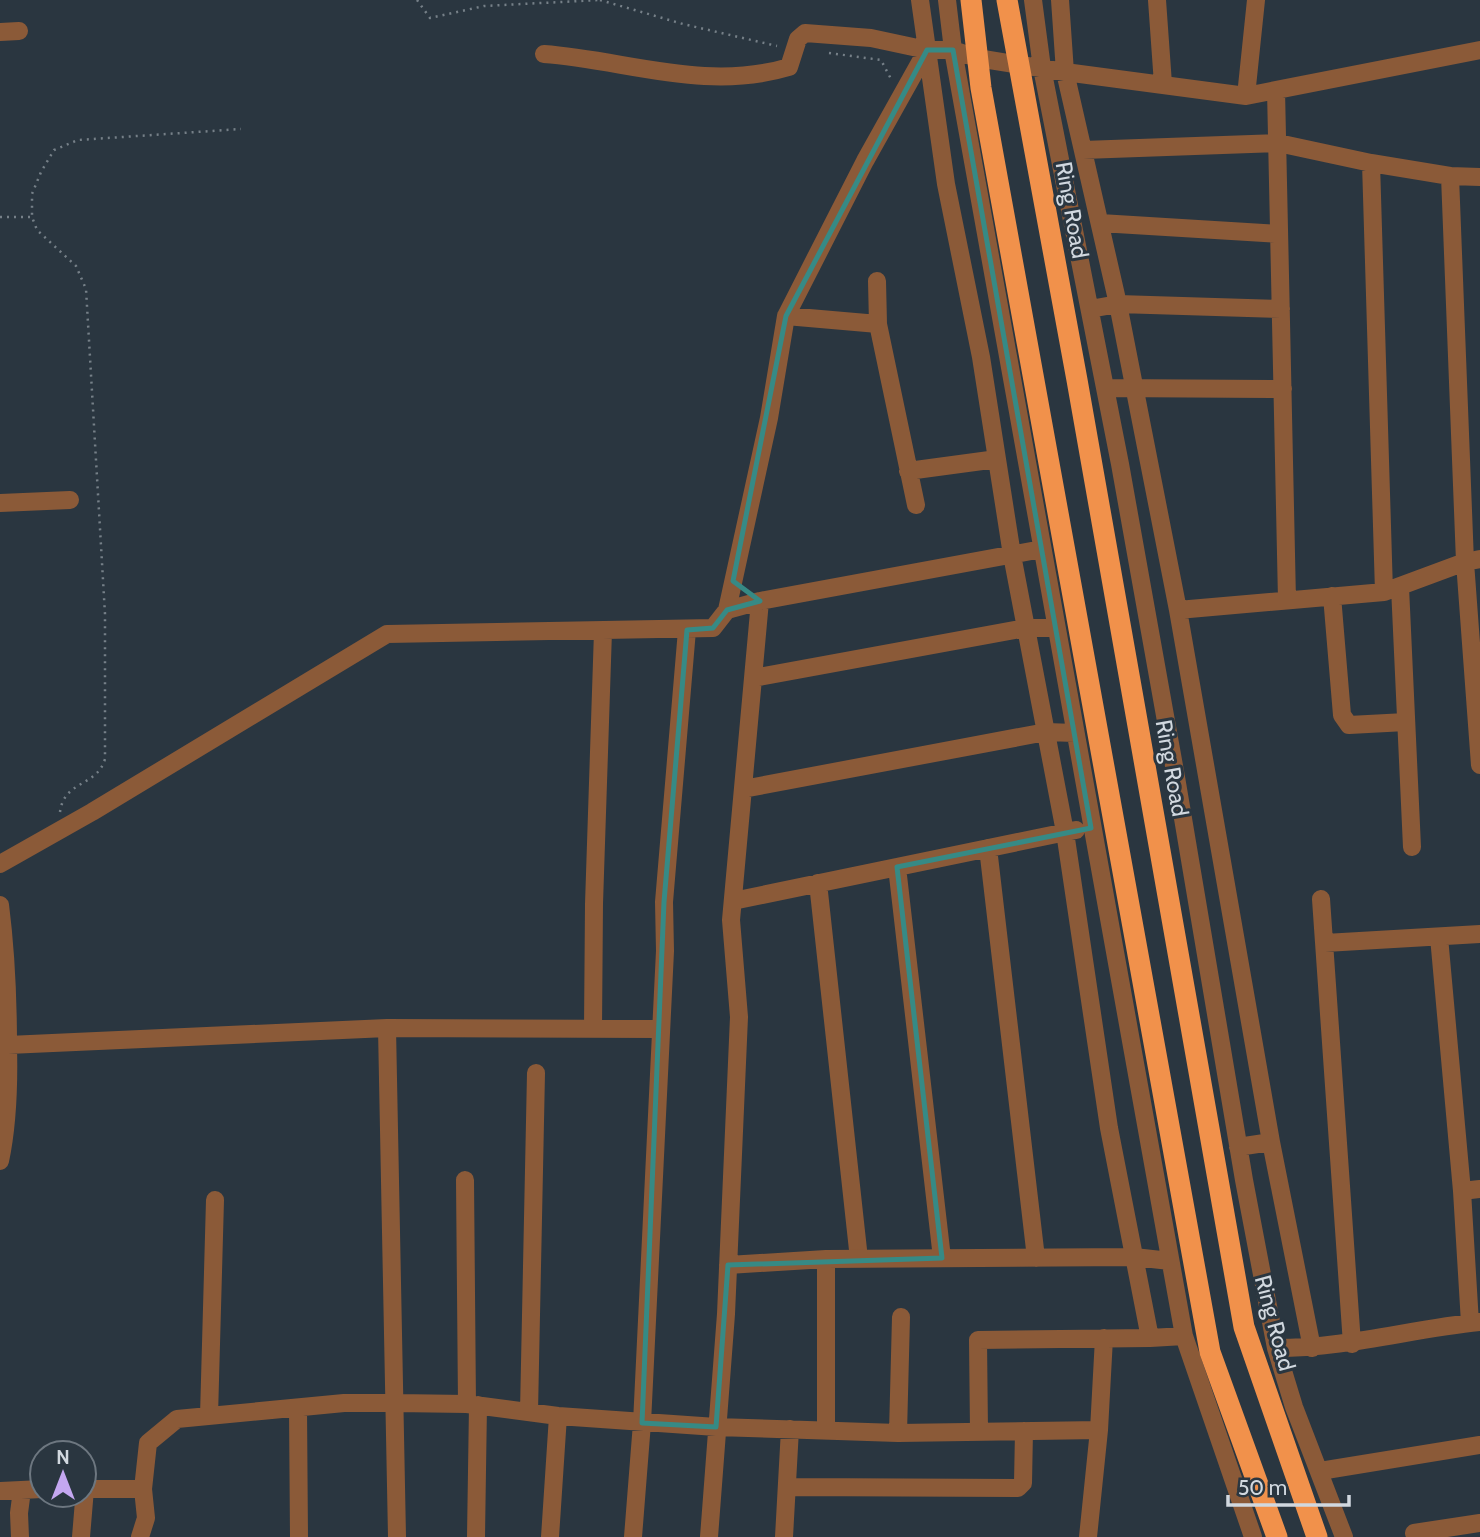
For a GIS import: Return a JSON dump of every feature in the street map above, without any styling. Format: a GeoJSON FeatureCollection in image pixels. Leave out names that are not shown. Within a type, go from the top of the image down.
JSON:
{"type":"FeatureCollection","features":[{"type":"Feature","properties":{"kind":"highway"},"geometry":{"type":"LineString","coordinates":[[971,0],[977,58],[1210,1352],[1277,1537]]}},
{"type":"Feature","properties":{"kind":"highway","name":"Ring Road"},"geometry":{"type":"LineString","coordinates":[[1007,0],[1244,1327],[1317,1537]]}},
{"type":"Feature","properties":{"kind":"street"},"geometry":{"type":"LineString","coordinates":[[920,0],[946,184],[981,357],[1012,555],[1065,832],[1109,1128],[1150,1338]]}},
{"type":"Feature","properties":{"kind":"street"},"geometry":{"type":"LineString","coordinates":[[947,0],[953,50],[1091,828],[1184,1336],[1253,1537]]}},
{"type":"Feature","properties":{"kind":"street"},"geometry":{"type":"LineString","coordinates":[[1033,0],[1042,68],[1105,388],[1184,821],[1238,1147],[1276,1348],[1294,1407],[1344,1537]]}},
{"type":"Feature","properties":{"kind":"street"},"geometry":{"type":"LineString","coordinates":[[1060,0],[1065,72],[1118,304],[1178,610],[1271,1142],[1312,1348]]}},
{"type":"Feature","properties":{"kind":"street"},"geometry":{"type":"LineString","coordinates":[[1157,0],[1163,83]]}},
{"type":"Feature","properties":{"kind":"street"},"geometry":{"type":"LineString","coordinates":[[1246,96],[1256,0]]}},
{"type":"Feature","properties":{"kind":"street"},"geometry":{"type":"LineString","coordinates":[[0,32],[19,31]]}},
{"type":"Feature","properties":{"kind":"street"},"geometry":{"type":"LineString","coordinates":[[544,54],[584,57],[649,71],[701,76],[761,76],[789,68],[798,39],[805,33],[871,38],[927,50],[953,50],[977,58],[1019,65],[1246,96],[1480,50]]}},
{"type":"Feature","properties":{"kind":"street"},"geometry":{"type":"LineString","coordinates":[[0,864],[387,634],[713,628],[727,610],[769,418],[786,316],[927,50]]}},
{"type":"Feature","properties":{"kind":"street"},"geometry":{"type":"LineString","coordinates":[[1276,90],[1287,600]]}},
{"type":"Feature","properties":{"kind":"street"},"geometry":{"type":"LineString","coordinates":[[1083,150],[1278,143],[1450,177],[1480,177]]}},
{"type":"Feature","properties":{"kind":"street"},"geometry":{"type":"LineString","coordinates":[[1371,163],[1392,590],[1406,722],[1412,847]]}},
{"type":"Feature","properties":{"kind":"street"},"geometry":{"type":"LineString","coordinates":[[1450,177],[1473,560],[1480,765]]}},
{"type":"Feature","properties":{"kind":"street"},"geometry":{"type":"LineString","coordinates":[[1100,223],[1279,234]]}},
{"type":"Feature","properties":{"kind":"street"},"geometry":{"type":"LineString","coordinates":[[877,282],[878,324],[916,505]]}},
{"type":"Feature","properties":{"kind":"street"},"geometry":{"type":"LineString","coordinates":[[1090,309],[1118,304],[1281,309]]}},
{"type":"Feature","properties":{"kind":"street"},"geometry":{"type":"LineString","coordinates":[[786,316],[878,324]]}},
{"type":"Feature","properties":{"kind":"street"},"geometry":{"type":"LineString","coordinates":[[1105,388],[1283,389]]}},
{"type":"Feature","properties":{"kind":"street"},"geometry":{"type":"LineString","coordinates":[[908,471],[997,459]]}},
{"type":"Feature","properties":{"kind":"street"},"geometry":{"type":"LineString","coordinates":[[0,503],[70,500]]}},
{"type":"Feature","properties":{"kind":"street"},"geometry":{"type":"LineString","coordinates":[[727,610],[760,601],[1042,549]]}},
{"type":"Feature","properties":{"kind":"street"},"geometry":{"type":"LineString","coordinates":[[1178,610],[1392,590],[1473,560]]}},
{"type":"Feature","properties":{"kind":"street"},"geometry":{"type":"LineString","coordinates":[[733,581],[760,601]]}},
{"type":"Feature","properties":{"kind":"street"},"geometry":{"type":"LineString","coordinates":[[1332,596],[1342,715],[1349,724],[1406,722]]}},
{"type":"Feature","properties":{"kind":"street"},"geometry":{"type":"LineString","coordinates":[[709,1537],[729,1265],[739,1017],[731,920],[760,601]]}},
{"type":"Feature","properties":{"kind":"street"},"geometry":{"type":"LineString","coordinates":[[753,678],[1026,628],[1056,628]]}},
{"type":"Feature","properties":{"kind":"street"},"geometry":{"type":"LineString","coordinates":[[633,1537],[642,1423],[665,951],[664,902],[687,630]]}},
{"type":"Feature","properties":{"kind":"street"},"geometry":{"type":"LineString","coordinates":[[593,1029],[594,904],[603,631]]}},
{"type":"Feature","properties":{"kind":"street"},"geometry":{"type":"LineString","coordinates":[[743,789],[1046,732],[1075,733]]}},
{"type":"Feature","properties":{"kind":"street"},"geometry":{"type":"LineString","coordinates":[[1184,821],[1214,814]]}},
{"type":"Feature","properties":{"kind":"street"},"geometry":{"type":"LineString","coordinates":[[733,901],[1091,828]]}},
{"type":"Feature","properties":{"kind":"street"},"geometry":{"type":"LineString","coordinates":[[988,848],[1036,1258]]}},
{"type":"Feature","properties":{"kind":"street"},"geometry":{"type":"LineString","coordinates":[[897,867],[942,1258]]}},
{"type":"Feature","properties":{"kind":"street"},"geometry":{"type":"LineString","coordinates":[[817,883],[859,1259]]}},
{"type":"Feature","properties":{"kind":"street"},"geometry":{"type":"LineString","coordinates":[[1321,899],[1352,1344]]}},
{"type":"Feature","properties":{"kind":"street"},"geometry":{"type":"LineString","coordinates":[[0,905],[8,984],[9,1086],[0,1161]]}},
{"type":"Feature","properties":{"kind":"street"},"geometry":{"type":"LineString","coordinates":[[1203,936],[1234,929]]}},
{"type":"Feature","properties":{"kind":"street"},"geometry":{"type":"LineString","coordinates":[[1325,943],[1480,934]]}},
{"type":"Feature","properties":{"kind":"street"},"geometry":{"type":"LineString","coordinates":[[1276,1348],[1352,1344],[1475,1323],[1471,1190],[1439,937]]}},
{"type":"Feature","properties":{"kind":"street"},"geometry":{"type":"LineString","coordinates":[[8,1045],[387,1028],[661,1029]]}},
{"type":"Feature","properties":{"kind":"street"},"geometry":{"type":"LineString","coordinates":[[387,1028],[397,1537]]}},
{"type":"Feature","properties":{"kind":"street"},"geometry":{"type":"LineString","coordinates":[[529,1412],[536,1073]]}},
{"type":"Feature","properties":{"kind":"street"},"geometry":{"type":"LineString","coordinates":[[1238,1147],[1271,1142]]}},
{"type":"Feature","properties":{"kind":"street"},"geometry":{"type":"LineString","coordinates":[[465,1180],[476,1537]]}},
{"type":"Feature","properties":{"kind":"street"},"geometry":{"type":"LineString","coordinates":[[209,1416],[215,1200]]}},
{"type":"Feature","properties":{"kind":"street"},"geometry":{"type":"LineString","coordinates":[[729,1265],[827,1259],[1134,1257],[1170,1261]]}},
{"type":"Feature","properties":{"kind":"street"},"geometry":{"type":"LineString","coordinates":[[827,1259],[827,1431]]}},
{"type":"Feature","properties":{"kind":"street"},"geometry":{"type":"LineString","coordinates":[[898,1433],[901,1317]]}},
{"type":"Feature","properties":{"kind":"street"},"geometry":{"type":"LineString","coordinates":[[979,1432],[978,1340],[1184,1336]]}},
{"type":"Feature","properties":{"kind":"street"},"geometry":{"type":"LineString","coordinates":[[1088,1537],[1104,1338]]}},
{"type":"Feature","properties":{"kind":"street"},"geometry":{"type":"LineString","coordinates":[[140,1537],[146,1518],[144,1489],[148,1444],[177,1419],[344,1403],[396,1402],[473,1404],[558,1416],[716,1427],[898,1433],[1098,1430]]}},
{"type":"Feature","properties":{"kind":"street"},"geometry":{"type":"LineString","coordinates":[[298,1408],[299,1537]]}},
{"type":"Feature","properties":{"kind":"street"},"geometry":{"type":"LineString","coordinates":[[550,1537],[558,1416]]}},
{"type":"Feature","properties":{"kind":"street"},"geometry":{"type":"LineString","coordinates":[[784,1537],[790,1429]]}},
{"type":"Feature","properties":{"kind":"street"},"geometry":{"type":"LineString","coordinates":[[787,1488],[1018,1489],[1023,1483],[1024,1431]]}},
{"type":"Feature","properties":{"kind":"street"},"geometry":{"type":"LineString","coordinates":[[1320,1471],[1480,1445]]}},
{"type":"Feature","properties":{"kind":"street"},"geometry":{"type":"LineString","coordinates":[[98,1489],[144,1489]]}},
{"type":"Feature","properties":{"kind":"street"},"geometry":{"type":"LineString","coordinates":[[20,1537],[22,1490]]}},
{"type":"Feature","properties":{"kind":"street"},"geometry":{"type":"LineString","coordinates":[[0,1491],[28,1490]]}},
{"type":"Feature","properties":{"kind":"street"},"geometry":{"type":"LineString","coordinates":[[81,1537],[83,1509]]}},
{"type":"Feature","properties":{"kind":"street"},"geometry":{"type":"LineString","coordinates":[[1414,1533],[1480,1523]]}},
{"type":"Feature","properties":{"kind":"path"},"geometry":{"type":"LineString","coordinates":[[417,0],[429,18],[484,6],[600,0],[771,46],[881,60],[900,97]]}},
{"type":"Feature","properties":{"kind":"path"},"geometry":{"type":"LineString","coordinates":[[61,830],[59,809],[68,791],[102,769],[105,759],[105,614],[86,289],[76,266],[37,230],[32,217],[32,194],[40,172],[54,150],[78,140],[242,129]]}},
{"type":"Feature","properties":{"kind":"path"},"geometry":{"type":"LineString","coordinates":[[0,217],[32,217]]}},
{"type":"Feature","properties":{"kind":"highlighted area"},"geometry":{"type":"Polygon","coordinates":[[[927,50],[953,50],[1091,828],[897,867],[942,1258],[728,1265],[716,1427],[642,1423],[664,902],[687,630],[713,628],[727,610],[760,601],[733,581],[786,316],[927,50]]]}}]}
